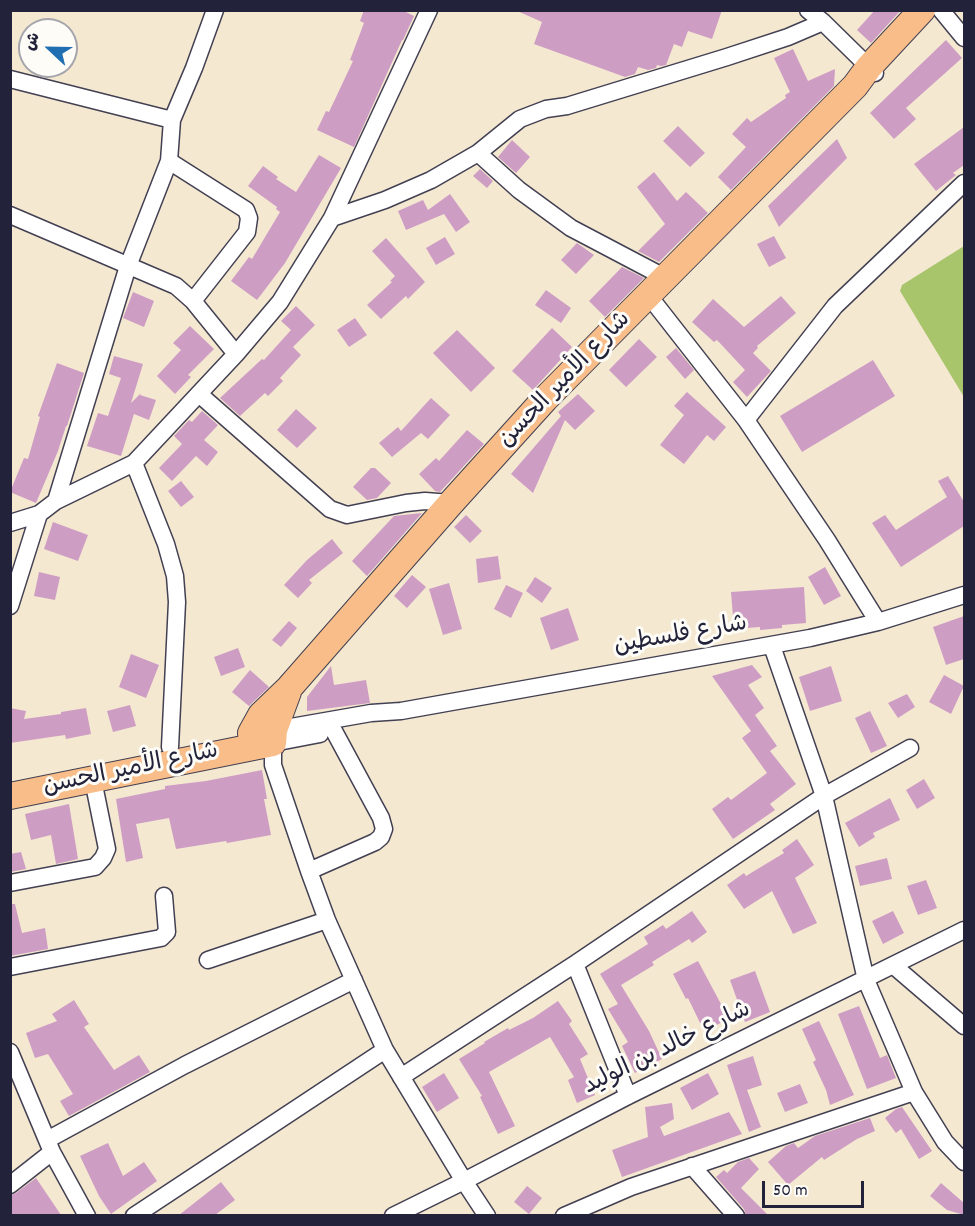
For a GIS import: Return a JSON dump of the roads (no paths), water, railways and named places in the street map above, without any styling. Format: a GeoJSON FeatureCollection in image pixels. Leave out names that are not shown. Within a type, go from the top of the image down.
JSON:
{"type":"FeatureCollection","features":[{"type":"Feature","properties":{"kind":"main road","name":"شارع الأمير الحسن"},"geometry":{"type":"LineString","coordinates":[[867,76],[922,10]]}},
{"type":"Feature","properties":{"kind":"main road","name":"شارع الأمير الحسن"},"geometry":{"type":"LineString","coordinates":[[265,743],[261,715],[289,688],[545,399],[867,76],[940,10]]}},
{"type":"Feature","properties":{"kind":"main road","name":"شارع الأمير الحسن"},"geometry":{"type":"LineString","coordinates":[[10,778],[170,747],[265,743]]}},
{"type":"Feature","properties":{"kind":"main road","name":"شارع الأمير الحسن"},"geometry":{"type":"LineString","coordinates":[[10,796],[265,743]]}},
{"type":"Feature","properties":{"kind":"street"},"geometry":{"type":"LineString","coordinates":[[56,501],[128,266],[169,161],[172,120],[214,10]]}},
{"type":"Feature","properties":{"kind":"street"},"geometry":{"type":"LineString","coordinates":[[10,523],[39,514],[56,501],[134,463],[236,354],[280,302],[332,218],[429,10]]}},
{"type":"Feature","properties":{"kind":"street"},"geometry":{"type":"LineString","coordinates":[[808,10],[823,22],[867,76]]}},
{"type":"Feature","properties":{"kind":"street"},"geometry":{"type":"LineString","coordinates":[[940,10],[964,38]]}},
{"type":"Feature","properties":{"kind":"street"},"geometry":{"type":"LineString","coordinates":[[332,218],[385,200],[431,180],[478,153],[520,119],[546,109],[567,106],[727,57],[788,37],[823,22]]}},
{"type":"Feature","properties":{"kind":"street"},"geometry":{"type":"LineString","coordinates":[[10,79],[172,120]]}},
{"type":"Feature","properties":{"kind":"street"},"geometry":{"type":"LineString","coordinates":[[478,153],[519,190],[658,287],[827,540],[878,622]]}},
{"type":"Feature","properties":{"kind":"street"},"geometry":{"type":"LineString","coordinates":[[169,161],[246,210],[249,218],[247,232],[193,301]]}},
{"type":"Feature","properties":{"kind":"street"},"geometry":{"type":"LineString","coordinates":[[746,420],[835,306],[964,183]]}},
{"type":"Feature","properties":{"kind":"street"},"geometry":{"type":"LineString","coordinates":[[10,215],[177,286],[193,301],[236,354]]}},
{"type":"Feature","properties":{"kind":"street"},"geometry":{"type":"LineString","coordinates":[[199,394],[330,509],[347,515],[415,502],[451,503]]}},
{"type":"Feature","properties":{"kind":"street"},"geometry":{"type":"LineString","coordinates":[[134,463],[166,544],[175,576],[177,602],[170,747]]}},
{"type":"Feature","properties":{"kind":"street"},"geometry":{"type":"LineString","coordinates":[[10,606],[39,514]]}},
{"type":"Feature","properties":{"kind":"street","name":"شارع فلسطين"},"geometry":{"type":"LineString","coordinates":[[265,743],[371,713],[401,711],[772,646],[878,622],[964,595]]}},
{"type":"Feature","properties":{"kind":"street"},"geometry":{"type":"LineString","coordinates":[[772,646],[824,796],[866,980],[914,1092],[945,1142],[964,1162]]}},
{"type":"Feature","properties":{"kind":"street","name":"شارع فلسطين"},"geometry":{"type":"LineString","coordinates":[[265,743],[334,731],[374,721],[401,711]]}},
{"type":"Feature","properties":{"kind":"street"},"geometry":{"type":"LineString","coordinates":[[309,872],[375,842],[381,837],[384,829],[381,818],[334,731]]}},
{"type":"Feature","properties":{"kind":"street"},"geometry":{"type":"LineString","coordinates":[[265,743],[327,920],[385,1050],[487,1215]]}},
{"type":"Feature","properties":{"kind":"street"},"geometry":{"type":"LineString","coordinates":[[401,1077],[575,964],[824,796],[910,747]]}},
{"type":"Feature","properties":{"kind":"street"},"geometry":{"type":"LineString","coordinates":[[10,883],[94,867],[104,858],[107,849],[93,780]]}},
{"type":"Feature","properties":{"kind":"street"},"geometry":{"type":"LineString","coordinates":[[10,968],[161,938],[167,932],[164,896]]}},
{"type":"Feature","properties":{"kind":"street"},"geometry":{"type":"LineString","coordinates":[[208,960],[327,920]]}},
{"type":"Feature","properties":{"kind":"street","name":"شارع خالد بن الوليد"},"geometry":{"type":"LineString","coordinates":[[393,1215],[964,930]]}},
{"type":"Feature","properties":{"kind":"street"},"geometry":{"type":"LineString","coordinates":[[575,964],[628,1096]]}},
{"type":"Feature","properties":{"kind":"street"},"geometry":{"type":"LineString","coordinates":[[894,966],[964,1026]]}},
{"type":"Feature","properties":{"kind":"street"},"geometry":{"type":"LineString","coordinates":[[10,1185],[49,1146],[185,1065],[354,980]]}},
{"type":"Feature","properties":{"kind":"street"},"geometry":{"type":"LineString","coordinates":[[134,1215],[385,1050]]}},
{"type":"Feature","properties":{"kind":"street"},"geometry":{"type":"LineString","coordinates":[[10,1052],[49,1146],[87,1215]]}},
{"type":"Feature","properties":{"kind":"street"},"geometry":{"type":"LineString","coordinates":[[564,1215],[631,1187],[914,1092]]}},
{"type":"Feature","properties":{"kind":"street"},"geometry":{"type":"LineString","coordinates":[[693,1166],[736,1215]]}}]}
